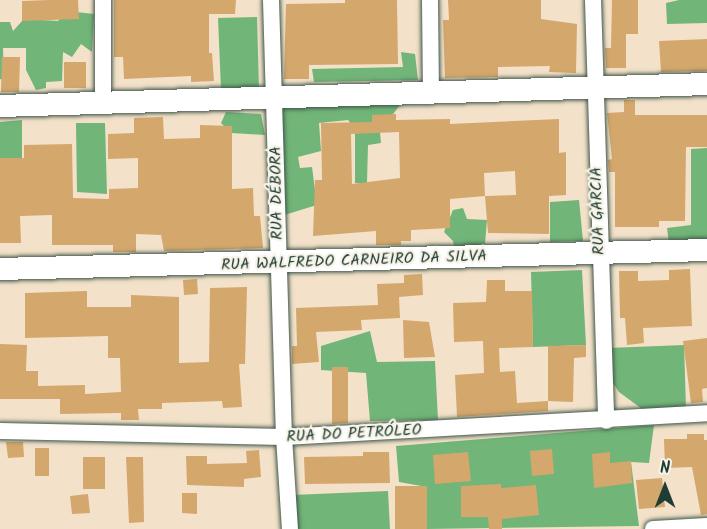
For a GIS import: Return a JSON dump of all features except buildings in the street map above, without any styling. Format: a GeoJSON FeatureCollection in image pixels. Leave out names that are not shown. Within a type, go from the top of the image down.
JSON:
{"type":"FeatureCollection","features":[{"type":"Feature","properties":{"kind":"main road"},"geometry":{"type":"LineString","coordinates":[[0,106],[275,100],[594,86],[707,84]]}},
{"type":"Feature","properties":{"kind":"main road","name":"RUA WALFREDO CARNEIRO DA SILVA"},"geometry":{"type":"LineString","coordinates":[[0,269],[707,250]]}},
{"type":"Feature","properties":{"kind":"street"},"geometry":{"type":"LineString","coordinates":[[102,0],[103,103]]}},
{"type":"Feature","properties":{"kind":"street","name":"RUA DÉBORA"},"geometry":{"type":"LineString","coordinates":[[271,0],[284,437],[290,529]]}},
{"type":"Feature","properties":{"kind":"street"},"geometry":{"type":"LineString","coordinates":[[430,0],[431,93]]}},
{"type":"Feature","properties":{"kind":"street","name":"RUA GARCIA"},"geometry":{"type":"LineString","coordinates":[[592,0],[606,421]]}},
{"type":"Feature","properties":{"kind":"street","name":"RUA DO PETRÓLEO"},"geometry":{"type":"LineString","coordinates":[[0,431],[284,437],[606,421],[707,413]]}},
{"type":"Feature","properties":{"kind":"street"},"geometry":{"type":"LineString","coordinates":[[653,529],[707,526]]}},
{"type":"Feature","properties":{"kind":"green space"},"geometry":{"type":"Polygon","coordinates":[[[679,0],[707,0],[707,23],[667,24],[666,3],[679,0]]]}},
{"type":"Feature","properties":{"kind":"green space"},"geometry":{"type":"Polygon","coordinates":[[[34,8],[41,20],[58,21],[67,11],[94,14],[92,52],[81,44],[72,57],[63,52],[62,81],[46,82],[46,88],[36,90],[26,70],[26,48],[3,48],[4,80],[0,79],[0,22],[10,22],[13,31],[34,8]]]}},
{"type":"Feature","properties":{"kind":"green space"},"geometry":{"type":"Polygon","coordinates":[[[257,17],[259,89],[221,90],[218,18],[257,17]]]}},
{"type":"Feature","properties":{"kind":"green space"},"geometry":{"type":"Polygon","coordinates":[[[401,52],[415,54],[418,80],[314,82],[312,69],[403,67],[401,52]]]}},
{"type":"Feature","properties":{"kind":"green space"},"geometry":{"type":"Polygon","coordinates":[[[402,102],[380,132],[381,143],[368,145],[367,183],[355,183],[355,129],[348,120],[319,123],[321,151],[298,157],[300,168],[312,167],[317,205],[281,216],[279,106],[402,102]]]}},
{"type":"Feature","properties":{"kind":"green space"},"geometry":{"type":"Polygon","coordinates":[[[226,112],[261,114],[265,135],[231,133],[221,123],[226,112]]]}},
{"type":"Feature","properties":{"kind":"green space"},"geometry":{"type":"Polygon","coordinates":[[[22,120],[22,158],[0,158],[0,122],[22,120]]]}},
{"type":"Feature","properties":{"kind":"green space"},"geometry":{"type":"Polygon","coordinates":[[[76,123],[105,123],[107,194],[77,192],[76,123]]]}},
{"type":"Feature","properties":{"kind":"green space"},"geometry":{"type":"Polygon","coordinates":[[[707,148],[707,241],[669,244],[667,228],[691,225],[691,149],[707,148]]]}},
{"type":"Feature","properties":{"kind":"green space"},"geometry":{"type":"Polygon","coordinates":[[[579,200],[583,241],[550,242],[550,202],[579,200]]]}},
{"type":"Feature","properties":{"kind":"green space"},"geometry":{"type":"Polygon","coordinates":[[[463,208],[467,219],[487,220],[485,244],[454,248],[453,241],[444,232],[453,210],[463,208]]]}},
{"type":"Feature","properties":{"kind":"green space"},"geometry":{"type":"Polygon","coordinates":[[[582,270],[586,345],[533,347],[531,272],[582,270]]]}},
{"type":"Feature","properties":{"kind":"green space"},"geometry":{"type":"Polygon","coordinates":[[[370,331],[377,362],[435,361],[438,420],[370,421],[366,373],[321,370],[321,346],[370,331]]]}},
{"type":"Feature","properties":{"kind":"green space"},"geometry":{"type":"Polygon","coordinates":[[[684,345],[686,408],[642,409],[619,392],[609,377],[608,348],[684,345]]]}},
{"type":"Feature","properties":{"kind":"green space"},"geometry":{"type":"Polygon","coordinates":[[[654,425],[649,463],[631,462],[639,526],[427,529],[427,487],[399,482],[396,446],[654,425]]]}},
{"type":"Feature","properties":{"kind":"green space"},"geometry":{"type":"Polygon","coordinates":[[[388,491],[390,529],[296,529],[292,495],[388,491]]]}}]}
